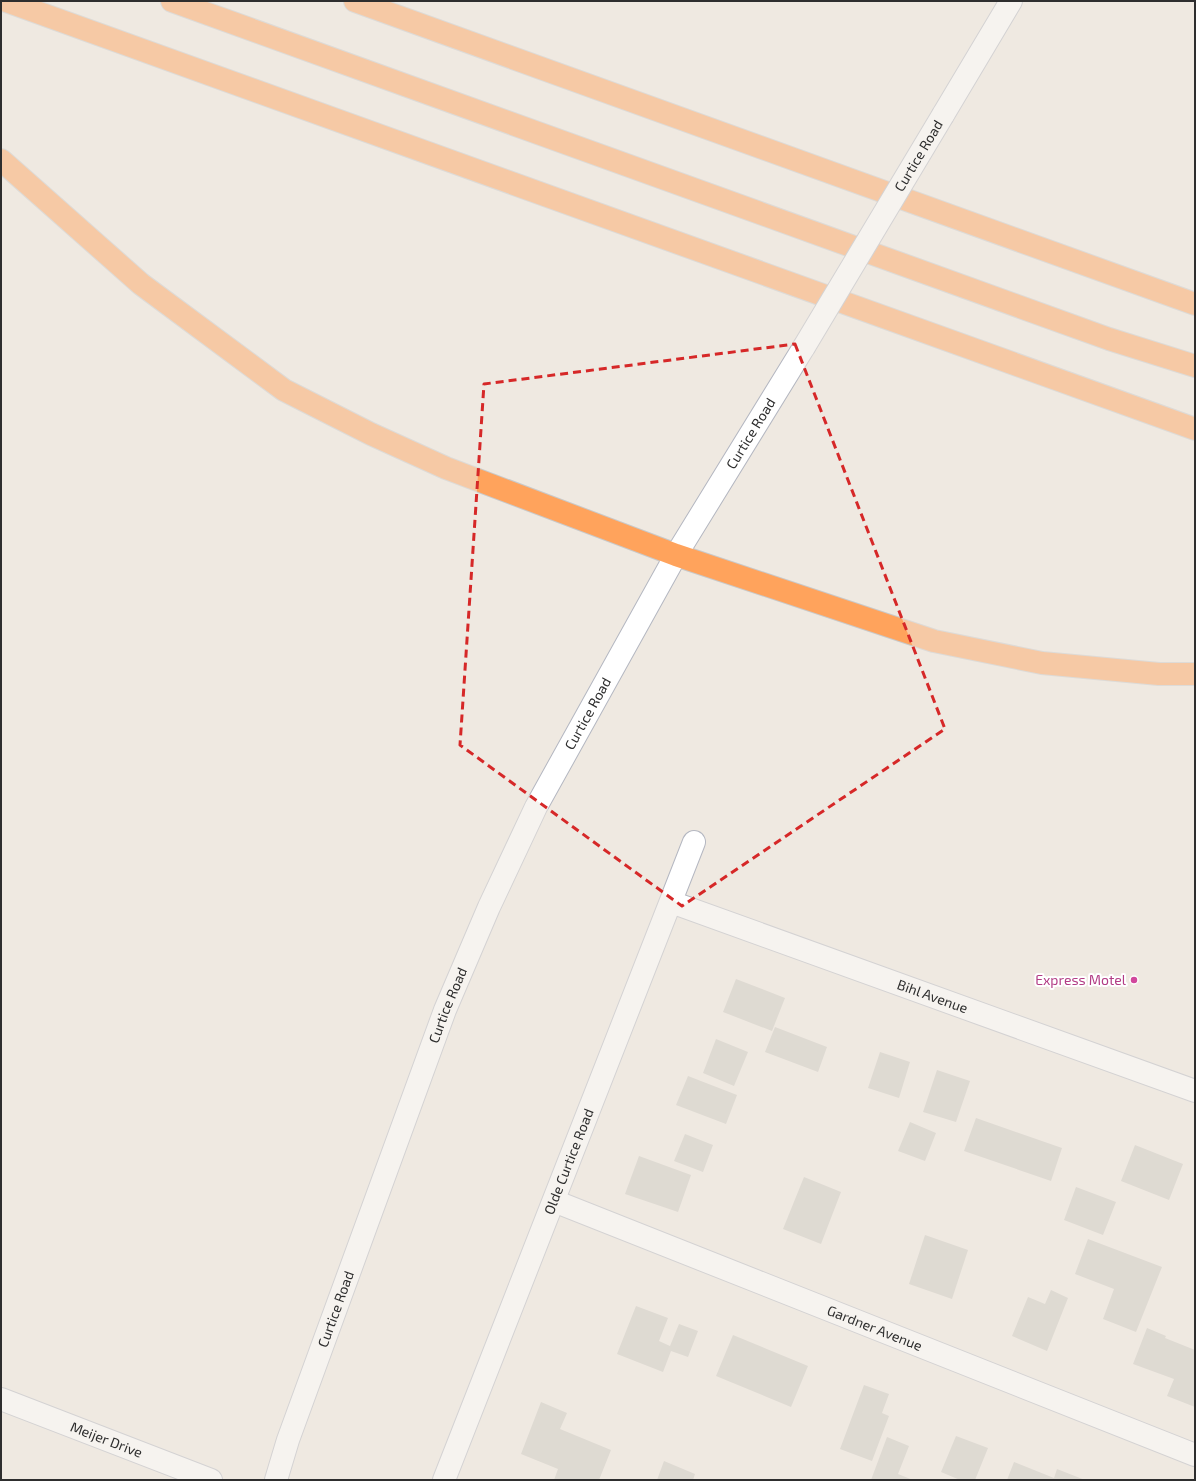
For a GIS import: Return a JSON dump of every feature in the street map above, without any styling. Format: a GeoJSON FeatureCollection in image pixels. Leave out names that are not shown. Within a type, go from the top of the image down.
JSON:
{"type":"FeatureCollection","features":[{"type":"Feature","properties":{"kind":"highway"},"geometry":{"type":"LineString","coordinates":[[6,1],[1195,428]]}},
{"type":"Feature","properties":{"kind":"highway"},"geometry":{"type":"LineString","coordinates":[[172,1],[1109,339],[1195,366]]}},
{"type":"Feature","properties":{"kind":"highway"},"geometry":{"type":"LineString","coordinates":[[354,1],[1195,304]]}},
{"type":"Feature","properties":{"kind":"highway"},"geometry":{"type":"LineString","coordinates":[[1,160],[141,284],[284,390],[371,434],[446,468],[676,555],[934,641],[1042,663],[1160,674],[1195,674]]}},
{"type":"Feature","properties":{"kind":"street","name":"Curtice Road"},"geometry":{"type":"LineString","coordinates":[[276,1480],[288,1440],[446,1010],[488,907],[536,807],[676,555],[804,347],[1011,1]]}},
{"type":"Feature","properties":{"kind":"street","name":"Olde Curtice Road"},"geometry":{"type":"LineString","coordinates":[[444,1480],[694,842]]}},
{"type":"Feature","properties":{"kind":"street","name":"Bihl Avenue"},"geometry":{"type":"LineString","coordinates":[[671,902],[1195,1091]]}},
{"type":"Feature","properties":{"kind":"street","name":"Gardner Avenue"},"geometry":{"type":"LineString","coordinates":[[554,1201],[1195,1455]]}},
{"type":"Feature","properties":{"kind":"street","name":"Meijer Drive"},"geometry":{"type":"LineString","coordinates":[[1,1399],[211,1480]]}},
{"type":"Feature","properties":{"kind":"highlighted area"},"geometry":{"type":"Polygon","coordinates":[[[795,344],[945,729],[682,906],[460,745],[484,384],[795,344]]]}},
{"type":"Feature","properties":{"kind":"building"},"geometry":{"type":"Polygon","coordinates":[[[736,979],[785,998],[772,1031],[723,1012],[736,979]]]}},
{"type":"Feature","properties":{"kind":"building"},"geometry":{"type":"Polygon","coordinates":[[[775,1027],[827,1047],[818,1072],[765,1052],[775,1027]]]}},
{"type":"Feature","properties":{"kind":"building"},"geometry":{"type":"Polygon","coordinates":[[[716,1039],[748,1052],[734,1086],[703,1073],[716,1039]]]}},
{"type":"Feature","properties":{"kind":"building"},"geometry":{"type":"Polygon","coordinates":[[[880,1052],[910,1062],[899,1098],[868,1088],[880,1052]]]}},
{"type":"Feature","properties":{"kind":"building"},"geometry":{"type":"Polygon","coordinates":[[[937,1070],[970,1081],[956,1122],[923,1112],[937,1070]]]}},
{"type":"Feature","properties":{"kind":"building"},"geometry":{"type":"Polygon","coordinates":[[[688,1076],[737,1095],[726,1124],[676,1105],[688,1076]]]}},
{"type":"Feature","properties":{"kind":"building"},"geometry":{"type":"Polygon","coordinates":[[[976,1118],[1062,1148],[1051,1181],[964,1151],[976,1118]]]}},
{"type":"Feature","properties":{"kind":"building"},"geometry":{"type":"Polygon","coordinates":[[[910,1122],[936,1133],[925,1161],[898,1151],[910,1122]]]}},
{"type":"Feature","properties":{"kind":"building"},"geometry":{"type":"Polygon","coordinates":[[[685,1134],[713,1145],[703,1172],[674,1161],[685,1134]]]}},
{"type":"Feature","properties":{"kind":"building"},"geometry":{"type":"Polygon","coordinates":[[[1135,1145],[1183,1164],[1169,1200],[1121,1181],[1135,1145]]]}},
{"type":"Feature","properties":{"kind":"building"},"geometry":{"type":"Polygon","coordinates":[[[639,1156],[691,1175],[678,1212],[625,1194],[639,1156]]]}},
{"type":"Feature","properties":{"kind":"building"},"geometry":{"type":"Polygon","coordinates":[[[804,1177],[841,1192],[821,1244],[783,1229],[804,1177]]]}},
{"type":"Feature","properties":{"kind":"building"},"geometry":{"type":"Polygon","coordinates":[[[1076,1187],[1116,1202],[1103,1235],[1064,1220],[1076,1187]]]}},
{"type":"Feature","properties":{"kind":"building"},"geometry":{"type":"Polygon","coordinates":[[[925,1235],[968,1250],[952,1299],[909,1284],[925,1235]]]}},
{"type":"Feature","properties":{"kind":"building"},"geometry":{"type":"Polygon","coordinates":[[[1088,1239],[1162,1267],[1136,1332],[1103,1319],[1114,1289],[1075,1274],[1088,1239]]]}},
{"type":"Feature","properties":{"kind":"building"},"geometry":{"type":"Polygon","coordinates":[[[1051,1290],[1068,1298],[1047,1351],[1012,1336],[1028,1297],[1045,1304],[1051,1290]]]}},
{"type":"Feature","properties":{"kind":"building"},"geometry":{"type":"Polygon","coordinates":[[[636,1306],[668,1318],[659,1341],[670,1346],[679,1324],[698,1331],[688,1357],[671,1351],[663,1372],[617,1354],[636,1306]]]}},
{"type":"Feature","properties":{"kind":"building"},"geometry":{"type":"Polygon","coordinates":[[[1147,1328],[1166,1336],[1165,1338],[1195,1350],[1195,1407],[1167,1396],[1174,1379],[1133,1364],[1147,1328]]]}},
{"type":"Feature","properties":{"kind":"building"},"geometry":{"type":"Polygon","coordinates":[[[733,1335],[808,1366],[791,1407],[716,1376],[733,1335]]]}},
{"type":"Feature","properties":{"kind":"building"},"geometry":{"type":"Polygon","coordinates":[[[864,1385],[889,1394],[882,1413],[889,1416],[872,1461],[840,1449],[864,1385]]]}},
{"type":"Feature","properties":{"kind":"building"},"geometry":{"type":"Polygon","coordinates":[[[541,1402],[567,1413],[560,1429],[611,1450],[599,1480],[554,1480],[558,1469],[521,1454],[541,1402]]]}},
{"type":"Feature","properties":{"kind":"building"},"geometry":{"type":"Polygon","coordinates":[[[956,1436],[988,1448],[975,1480],[960,1480],[941,1472],[956,1436]]]}},
{"type":"Feature","properties":{"kind":"building"},"geometry":{"type":"Polygon","coordinates":[[[887,1437],[909,1446],[898,1474],[913,1480],[871,1480],[887,1437]]]}},
{"type":"Feature","properties":{"kind":"building"},"geometry":{"type":"Polygon","coordinates":[[[664,1461],[695,1474],[693,1480],[657,1480],[664,1461]]]}},
{"type":"Feature","properties":{"kind":"building"},"geometry":{"type":"Polygon","coordinates":[[[1014,1462],[1054,1478],[1057,1469],[1085,1480],[1007,1480],[1014,1462]]]}},
{"type":"Feature","properties":{"kind":"place","name":"Express Motel"},"geometry":{"type":"Point","coordinates":[1134,980]}}]}
